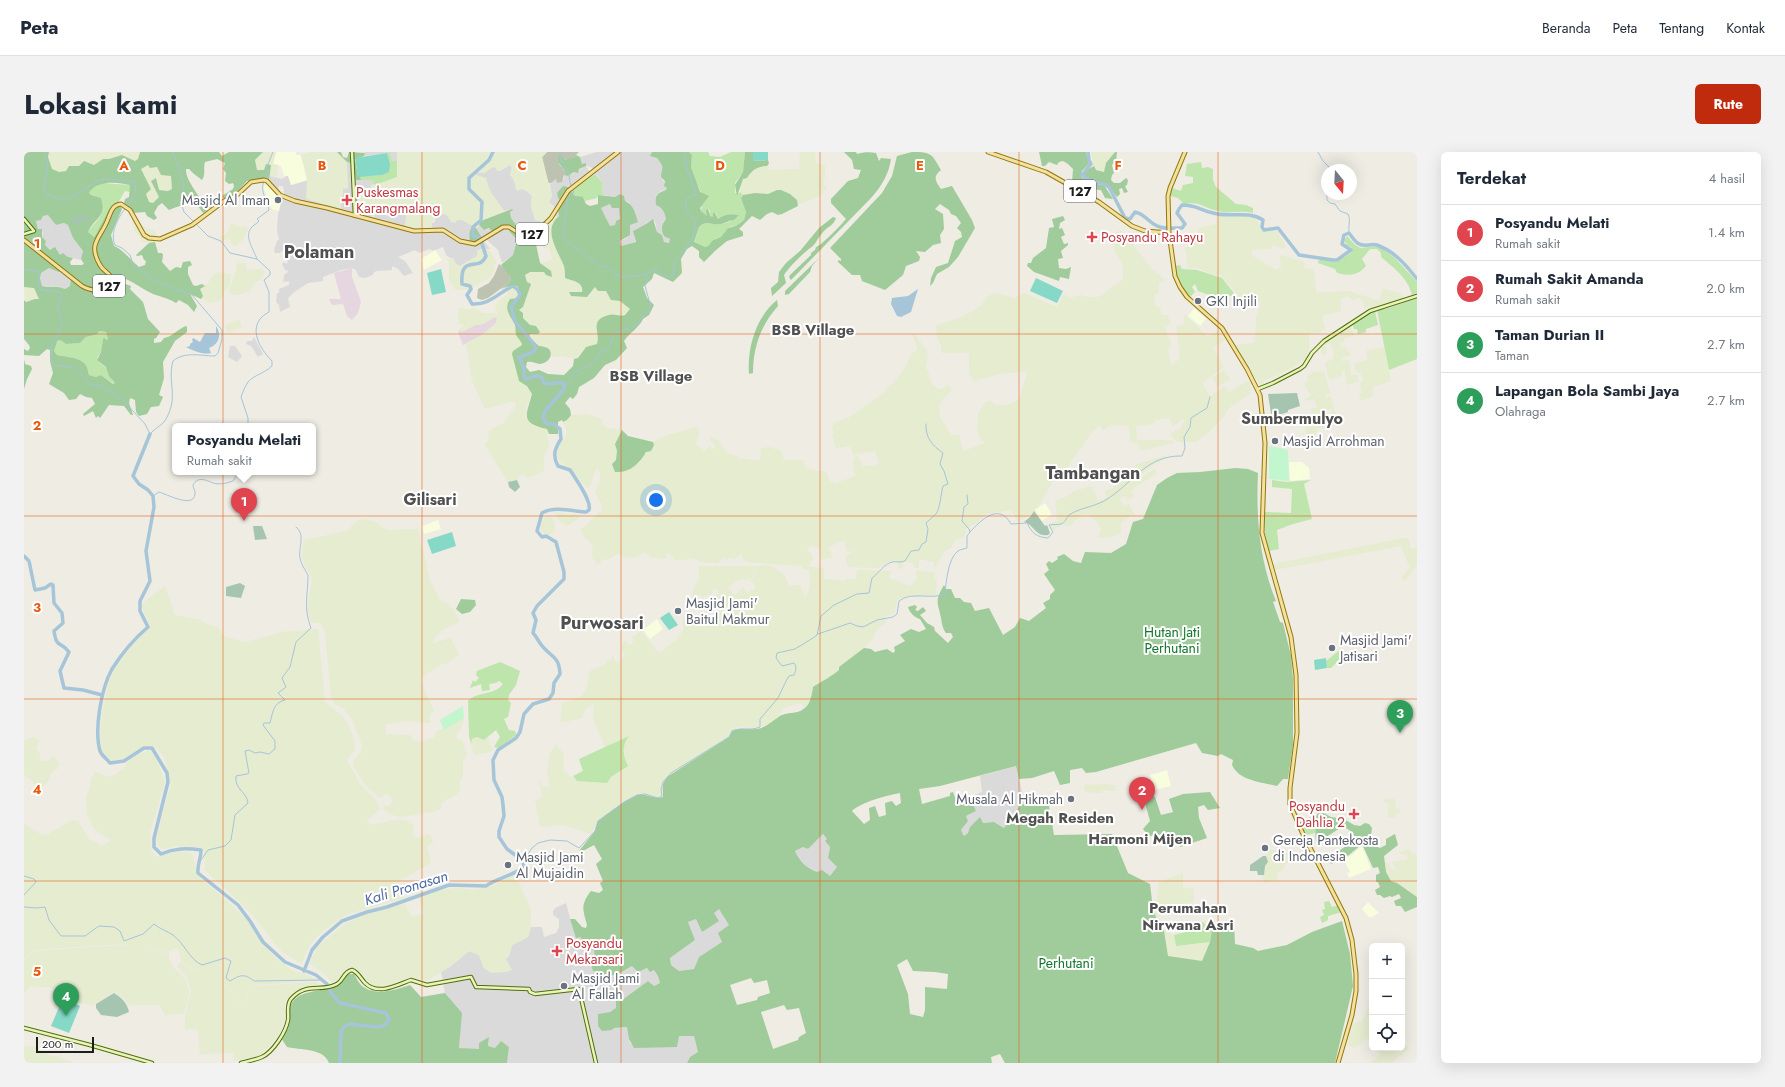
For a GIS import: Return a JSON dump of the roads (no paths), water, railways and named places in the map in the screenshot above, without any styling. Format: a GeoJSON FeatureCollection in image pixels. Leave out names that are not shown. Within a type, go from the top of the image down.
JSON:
{"type":"FeatureCollection","features":[{"type":"Feature","properties":{"kind":"main road"},"geometry":{"type":"LineString","coordinates":[[352,152],[355,216]]}},
{"type":"Feature","properties":{"kind":"main road","name":"127"},"geometry":{"type":"LineString","coordinates":[[24,240],[82,286],[91,290],[103,290],[108,287],[112,279],[111,276],[102,269],[96,258],[95,244],[97,237],[107,223],[113,208],[118,204],[125,206],[130,210],[142,232],[154,239],[163,238],[194,224],[224,201],[236,196],[251,182],[264,180],[276,192],[287,199],[414,231],[444,231],[469,244],[475,244],[505,226],[525,235],[539,230],[551,218],[568,191],[618,152]]}},
{"type":"Feature","properties":{"kind":"main road","name":"127"},"geometry":{"type":"LineString","coordinates":[[988,152],[1046,172],[1099,202],[1132,226],[1146,231],[1168,230]]}},
{"type":"Feature","properties":{"kind":"main road"},"geometry":{"type":"LineString","coordinates":[[1185,152],[1170,188],[1167,205],[1168,230],[1174,273],[1180,287],[1194,303],[1222,328],[1260,394],[1265,443],[1262,533],[1291,637],[1295,668],[1297,733],[1289,794],[1290,804],[1302,832],[1346,918],[1352,940],[1356,974],[1356,991],[1352,1016],[1338,1063]]}},
{"type":"Feature","properties":{"kind":"main road"},"geometry":{"type":"LineString","coordinates":[[24,219],[34,231],[24,234]]}},
{"type":"Feature","properties":{"kind":"main road"},"geometry":{"type":"LineString","coordinates":[[1258,389],[1278,381],[1300,369],[1304,366],[1312,353],[1324,341],[1370,311],[1417,296]]}},
{"type":"Feature","properties":{"kind":"main road"},"geometry":{"type":"LineString","coordinates":[[241,1063],[262,1057],[269,1051],[286,1025],[288,1005],[292,998],[304,989],[322,988],[335,985],[340,982],[346,972],[352,970],[356,971],[367,985],[382,989],[390,988],[410,980],[428,985],[468,978],[473,979],[476,987],[529,989],[530,992],[535,994],[579,989],[596,1063]]}},
{"type":"Feature","properties":{"kind":"main road"},"geometry":{"type":"LineString","coordinates":[[24,1028],[152,1063]]}},
{"type":"Feature","properties":{"kind":"waterway"},"geometry":{"type":"LineString","coordinates":[[44,152],[48,165],[44,189],[46,194],[62,199],[76,195],[97,181],[101,180],[111,179],[135,182],[136,189],[127,207]]}},
{"type":"Feature","properties":{"kind":"waterway"},"geometry":{"type":"LineString","coordinates":[[173,152],[184,184],[182,206],[184,212],[208,236],[221,241],[230,253],[257,259],[270,271],[270,275],[264,280],[269,292],[269,312],[262,317],[256,329],[259,343],[272,361],[272,366],[250,380],[243,391],[241,397],[248,418],[248,423]]}},
{"type":"Feature","properties":{"kind":"waterway"},"geometry":{"type":"LineString","coordinates":[[265,178],[268,173],[266,169],[273,152]]}},
{"type":"Feature","properties":{"kind":"waterway","name":"Kali Pronasan"},"geometry":{"type":"LineString","coordinates":[[304,971],[312,950],[323,937],[342,921],[449,885],[486,886],[518,871],[524,864],[522,860],[507,849],[499,837],[499,831],[504,816],[502,797],[494,780],[493,760],[498,750],[516,738],[520,732],[524,714],[533,704],[549,699],[553,693],[554,683],[560,674],[557,661],[533,633],[536,620],[533,613],[537,606],[564,579],[564,572],[556,542],[546,536],[542,537],[537,531],[542,513],[557,509],[586,512],[589,510],[589,506],[588,501],[570,470],[558,466],[556,462],[555,452],[561,439],[560,429],[553,424],[546,423],[543,418],[545,411],[564,389],[564,384],[547,384],[544,383],[542,377],[536,376],[526,379],[524,377],[524,368],[519,357],[531,353],[536,349],[515,321],[511,307],[520,295],[518,290],[513,286],[489,301],[472,304],[467,295],[471,289],[470,286],[462,284],[464,269],[467,266],[483,261],[486,256],[480,238],[473,236],[473,227],[481,220],[482,202],[469,189],[469,178],[489,160],[493,152]]}},
{"type":"Feature","properties":{"kind":"waterway"},"geometry":{"type":"LineString","coordinates":[[561,152],[561,160],[568,172],[571,186]]}},
{"type":"Feature","properties":{"kind":"waterway"},"geometry":{"type":"LineString","coordinates":[[647,273],[656,270],[665,277],[673,275],[675,262],[693,238],[696,222],[688,211],[686,206],[686,198],[695,196],[696,193],[687,170],[685,152]]}},
{"type":"Feature","properties":{"kind":"waterway"},"geometry":{"type":"LineString","coordinates":[[1088,152],[1091,164],[1082,175],[1089,180],[1109,187],[1125,218],[1130,219],[1135,212],[1139,213],[1157,226],[1165,228],[1182,228],[1185,224],[1177,213],[1182,205],[1219,214],[1251,215],[1263,220],[1262,227],[1264,230],[1278,228],[1299,255],[1333,260],[1337,260],[1351,250],[1342,244],[1344,235],[1349,233],[1358,244],[1376,245],[1389,251],[1404,264],[1417,279]]}},
{"type":"Feature","properties":{"kind":"waterway"},"geometry":{"type":"LineString","coordinates":[[1318,152],[1326,164]]}},
{"type":"Feature","properties":{"kind":"waterway"},"geometry":{"type":"LineString","coordinates":[[257,259],[250,244],[249,232],[251,228],[259,221],[257,219],[269,210],[263,192],[264,181]]}},
{"type":"Feature","properties":{"kind":"waterway"},"geometry":{"type":"LineString","coordinates":[[565,386],[576,371],[592,364],[601,352],[608,348],[617,332],[635,326],[651,307],[645,286],[648,279],[646,274],[626,277],[619,276],[607,267],[600,266],[565,240],[565,214],[568,199],[574,192],[572,189]]}},
{"type":"Feature","properties":{"kind":"waterway"},"geometry":{"type":"LineString","coordinates":[[1327,200],[1330,203],[1335,204],[1340,211],[1348,214],[1349,233]]}},
{"type":"Feature","properties":{"kind":"waterway"},"geometry":{"type":"LineString","coordinates":[[24,269],[39,272],[39,288],[42,290],[59,292],[61,296],[58,310],[61,324],[51,346],[52,362],[55,365],[75,368],[90,384],[101,386],[122,399],[145,424],[150,434],[165,421],[170,411],[172,403],[171,376],[173,361],[188,355],[215,356],[218,353],[222,339],[222,330],[192,295],[162,284],[149,277],[133,264],[130,255],[122,248],[115,245],[113,236],[115,226],[125,209]]}},
{"type":"Feature","properties":{"kind":"waterway"},"geometry":{"type":"LineString","coordinates":[[970,532],[990,515],[1001,514],[1011,524],[1027,523],[1035,534],[1040,537],[1048,538],[1053,532],[1049,525],[1060,524],[1064,522],[1069,515],[1104,501],[1140,472],[1158,460],[1182,456],[1185,448],[1184,437],[1190,427],[1191,418],[1207,408],[1210,397]]}},
{"type":"Feature","properties":{"kind":"waterway"},"geometry":{"type":"LineString","coordinates":[[523,862],[532,848],[538,843],[550,840],[567,841],[579,848],[595,831],[598,821],[624,802],[637,795],[645,794],[658,798],[662,796],[661,789],[663,782],[671,773],[729,737],[732,731],[760,727],[760,719],[778,698],[789,676],[794,675],[796,670],[794,663],[782,666],[776,658],[777,653],[795,649],[813,638],[817,635],[821,616],[834,605],[857,594],[869,593],[872,578],[884,567],[892,562],[905,561],[911,551],[919,550],[922,544],[926,542],[928,529],[926,523],[936,514],[943,486],[948,484],[940,464],[943,453],[930,441],[926,424]]}},
{"type":"Feature","properties":{"kind":"waterway"},"geometry":{"type":"LineString","coordinates":[[150,434],[133,476],[139,484],[148,490],[153,496],[154,507],[146,551],[150,581],[140,601],[140,611],[148,627],[124,652],[108,677],[98,721],[98,742],[100,751],[110,763],[124,761],[144,748],[152,748],[167,773],[168,782],[154,838],[154,847],[161,854],[181,849],[201,850],[198,873],[238,905],[263,942],[285,962],[316,975],[327,984],[331,993],[340,1003],[386,1013],[389,1020],[385,1025],[377,1027],[350,1024],[345,1026],[341,1031],[340,1063]]}},
{"type":"Feature","properties":{"kind":"waterway"},"geometry":{"type":"LineString","coordinates":[[153,496],[159,492],[179,499],[190,500],[193,498],[195,493],[193,485],[197,480],[218,484],[233,481],[237,475]]}},
{"type":"Feature","properties":{"kind":"waterway"},"geometry":{"type":"LineString","coordinates":[[818,634],[850,623],[863,627],[877,620],[893,617],[897,614],[899,601],[904,598],[915,596],[939,596],[945,594],[948,571],[952,559],[958,551],[967,548],[967,536],[970,532],[962,521],[964,507],[968,504],[967,495]]}},
{"type":"Feature","properties":{"kind":"waterway"},"geometry":{"type":"LineString","coordinates":[[201,860],[208,850],[225,846],[231,840],[235,815],[248,803],[236,780],[236,776],[249,773],[245,751],[249,750],[255,753],[260,752],[269,754],[275,749],[275,741],[263,725],[264,723],[270,723],[276,706],[278,703],[285,700],[278,693],[286,687],[282,678],[290,667],[296,642],[311,628],[307,614],[306,602],[308,575],[302,565],[300,554],[301,534],[296,527]]}},
{"type":"Feature","properties":{"kind":"waterway"},"geometry":{"type":"LineString","coordinates":[[24,556],[29,561],[35,590],[45,588],[51,584],[53,585],[54,603],[62,613],[63,623],[54,631],[56,641],[69,652],[60,671],[64,688],[83,690],[102,695]]}},
{"type":"Feature","properties":{"kind":"waterway"},"geometry":{"type":"LineString","coordinates":[[24,876],[34,879],[36,882],[24,895]]}},
{"type":"Feature","properties":{"kind":"waterway"},"geometry":{"type":"LineString","coordinates":[[24,907],[45,907],[49,920],[61,936],[85,936],[99,926],[114,927],[120,931],[124,941],[143,934],[154,924],[173,935],[190,955],[202,965],[225,958],[231,961],[226,978],[230,981],[242,976],[254,981],[322,980]]}},
{"type":"Feature","properties":{"kind":"place","name":"Masjid Al Iman"},"geometry":{"type":"Point","coordinates":[278,200]}},
{"type":"Feature","properties":{"kind":"place","name":"Puskesmas Karangmalang"},"geometry":{"type":"Point","coordinates":[347,200]}},
{"type":"Feature","properties":{"kind":"place","name":"Posyandu Rahayu"},"geometry":{"type":"Point","coordinates":[1092,237]}},
{"type":"Feature","properties":{"kind":"place","name":"GKI Injili"},"geometry":{"type":"Point","coordinates":[1198,301]}},
{"type":"Feature","properties":{"kind":"place","name":"Masjid Arrohman"},"geometry":{"type":"Point","coordinates":[1275,441]}},
{"type":"Feature","properties":{"kind":"place","name":"Posyandu Melati"},"geometry":{"type":"Point","coordinates":[244,521]}},
{"type":"Feature","properties":{"kind":"place","name":"Masjid Jami' Baitul Makmur"},"geometry":{"type":"Point","coordinates":[678,611]}},
{"type":"Feature","properties":{"kind":"place","name":"Masjid Jami' Jatisari"},"geometry":{"type":"Point","coordinates":[1332,648]}},
{"type":"Feature","properties":{"kind":"place","name":"Taman Durian II"},"geometry":{"type":"Point","coordinates":[1400,733]}},
{"type":"Feature","properties":{"kind":"place","name":"Musala Al Hikmah"},"geometry":{"type":"Point","coordinates":[1071,799]}},
{"type":"Feature","properties":{"kind":"place","name":"Rumah Sakit Amanda"},"geometry":{"type":"Point","coordinates":[1142,810]}},
{"type":"Feature","properties":{"kind":"place","name":"Posyandu Dahlia 2"},"geometry":{"type":"Point","coordinates":[1354,814]}},
{"type":"Feature","properties":{"kind":"place","name":"Gereja Pantekosta di Indonesia"},"geometry":{"type":"Point","coordinates":[1265,848]}},
{"type":"Feature","properties":{"kind":"place","name":"Masjid Jami Al Mujaidin"},"geometry":{"type":"Point","coordinates":[508,865]}},
{"type":"Feature","properties":{"kind":"place","name":"Posyandu Mekarsari"},"geometry":{"type":"Point","coordinates":[557,951]}},
{"type":"Feature","properties":{"kind":"place","name":"Masjid Jami Al Fallah"},"geometry":{"type":"Point","coordinates":[564,986]}},
{"type":"Feature","properties":{"kind":"place","name":"Lapangan Bola Sambi Jaya"},"geometry":{"type":"Point","coordinates":[66,1016]}},
{"type":"Feature","properties":{"kind":"district","name":"Polaman"},"geometry":{"type":"Point","coordinates":[319,252]}},
{"type":"Feature","properties":{"kind":"district","name":"BSB Village"},"geometry":{"type":"Point","coordinates":[813,330]}},
{"type":"Feature","properties":{"kind":"district","name":"BSB Village"},"geometry":{"type":"Point","coordinates":[651,376]}},
{"type":"Feature","properties":{"kind":"district","name":"Sumbermulyo"},"geometry":{"type":"Point","coordinates":[1292,418]}},
{"type":"Feature","properties":{"kind":"district","name":"Tambangan"},"geometry":{"type":"Point","coordinates":[1093,473]}},
{"type":"Feature","properties":{"kind":"district","name":"Gilisari"},"geometry":{"type":"Point","coordinates":[430,499]}},
{"type":"Feature","properties":{"kind":"district","name":"Purwosari"},"geometry":{"type":"Point","coordinates":[602,623]}},
{"type":"Feature","properties":{"kind":"district","name":"Megah Residen"},"geometry":{"type":"Point","coordinates":[1060,818]}},
{"type":"Feature","properties":{"kind":"district","name":"Harmoni Mijen"},"geometry":{"type":"Point","coordinates":[1140,839]}},
{"type":"Feature","properties":{"kind":"district","name":"Perumahan Nirwana Asri"},"geometry":{"type":"Point","coordinates":[1188,916]}},
{"type":"Feature","properties":{"kind":"park label","name":"Hutan Jati Perhutani"},"geometry":{"type":"Point","coordinates":[1172,640]}},
{"type":"Feature","properties":{"kind":"park label","name":"Perhutani"},"geometry":{"type":"Point","coordinates":[1066,963]}}]}
